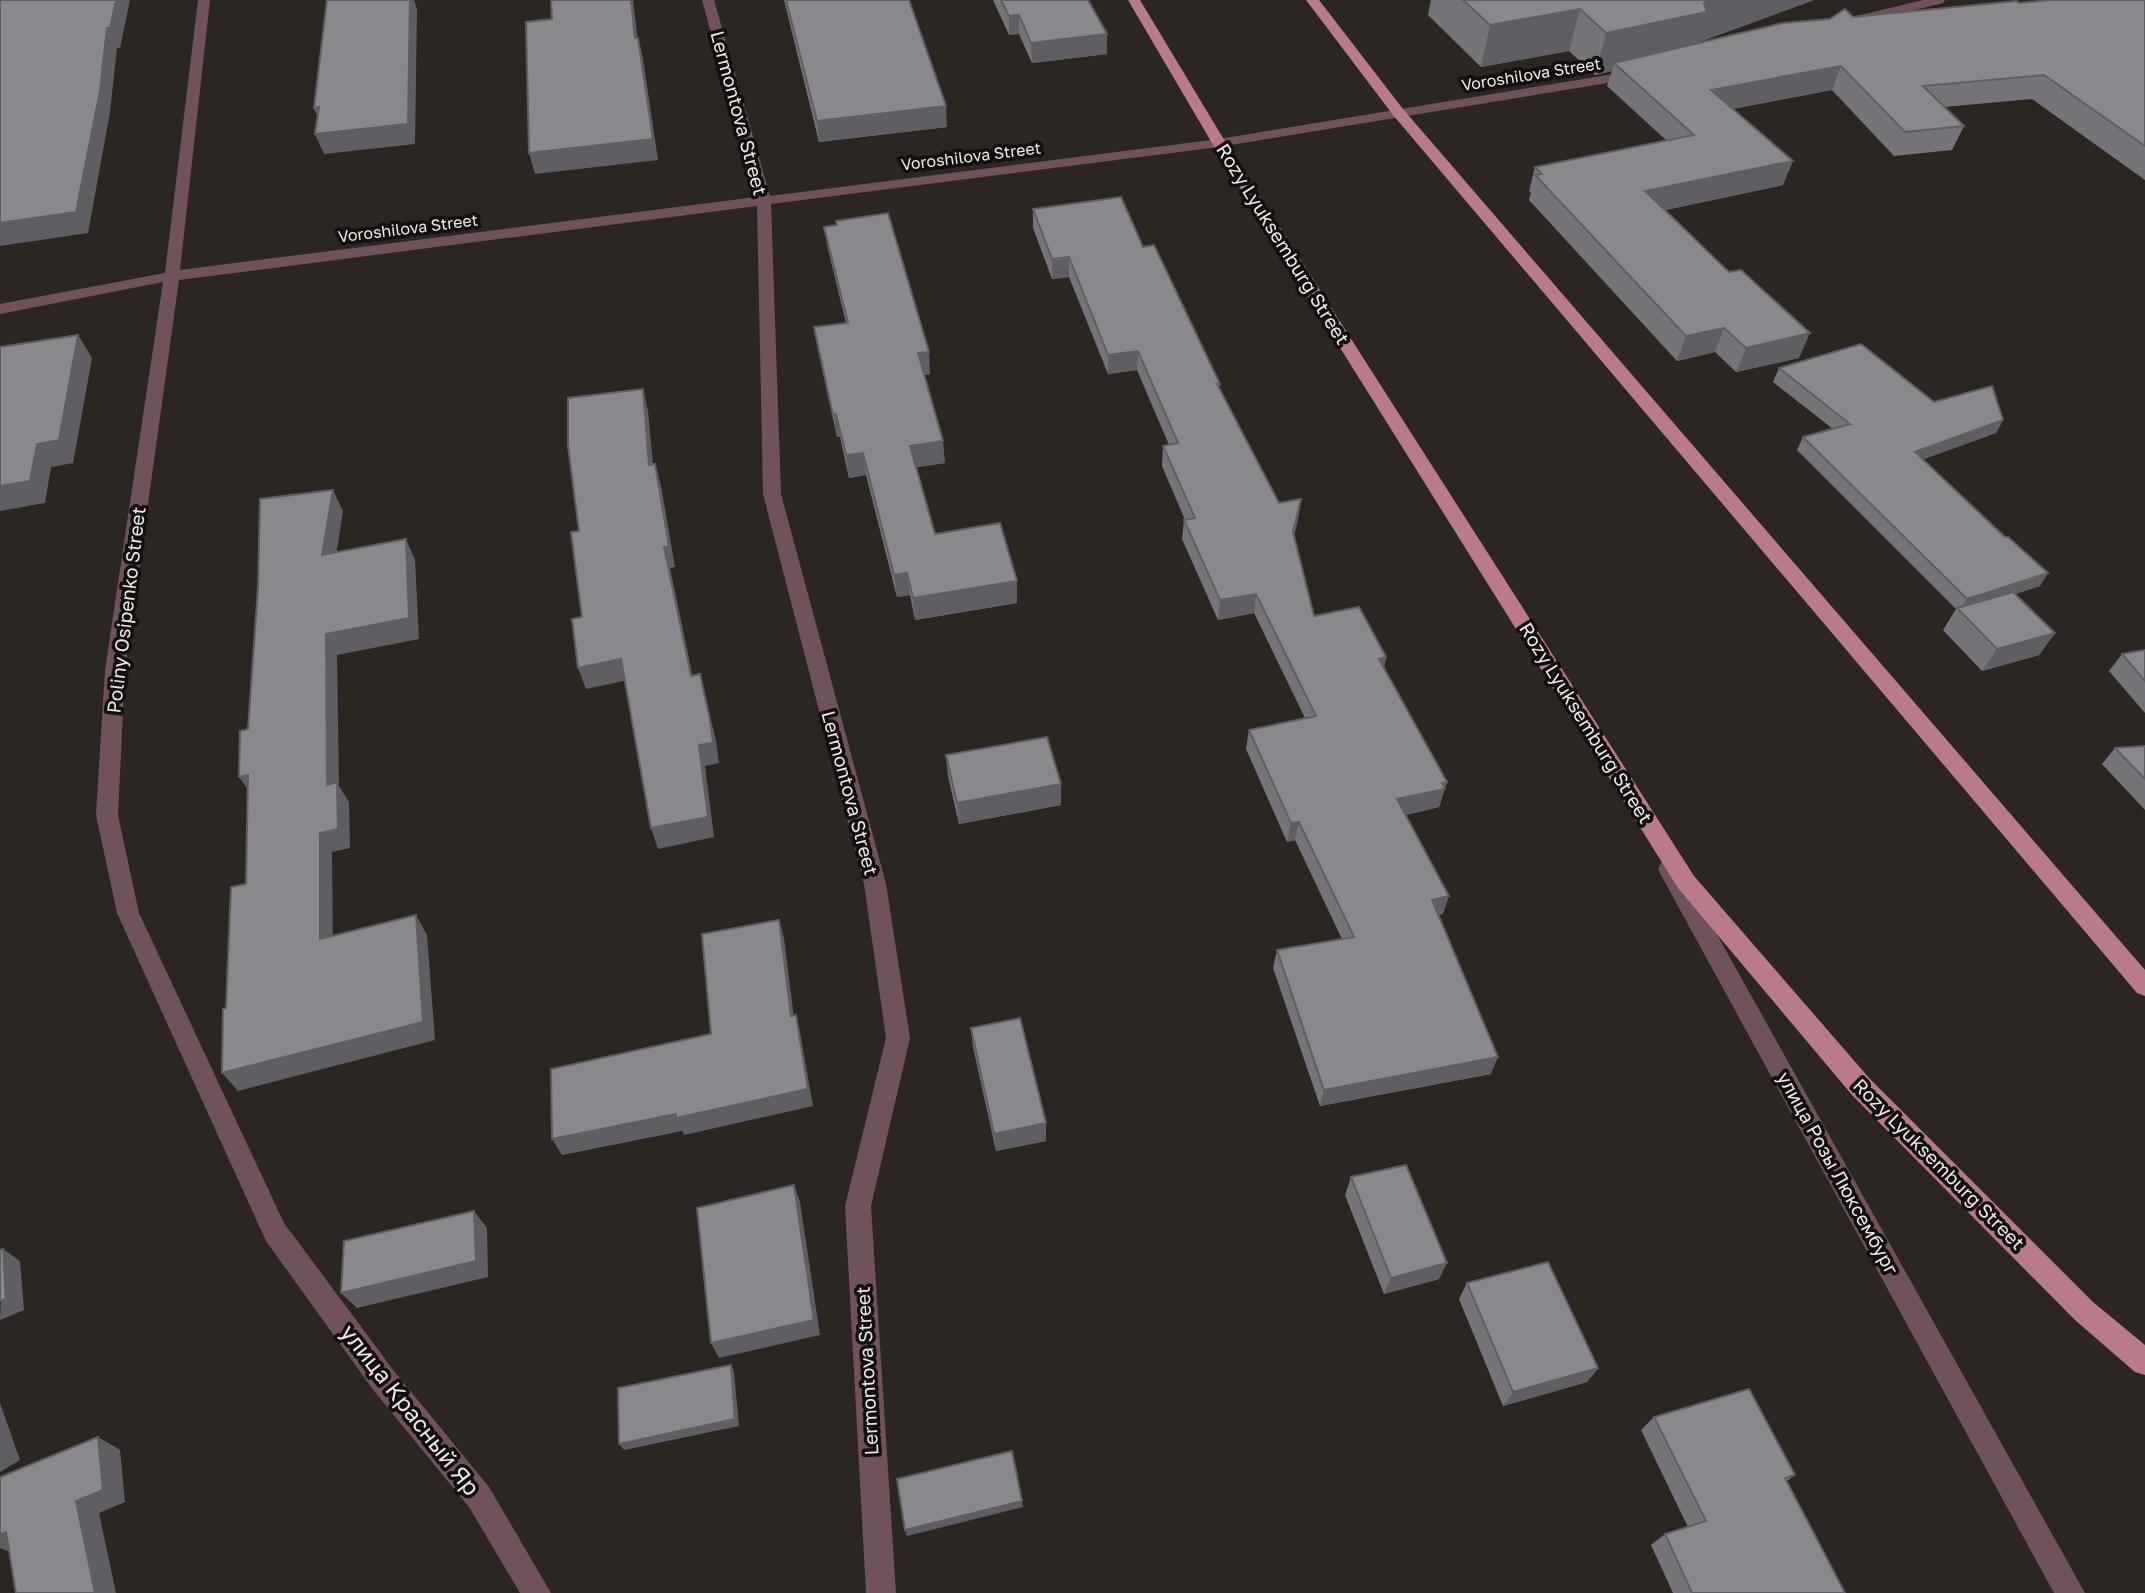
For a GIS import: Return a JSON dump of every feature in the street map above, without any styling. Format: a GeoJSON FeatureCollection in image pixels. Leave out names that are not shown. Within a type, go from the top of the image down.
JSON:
{"type":"FeatureCollection","features":[{"type":"Feature","properties":{"kind":"main road","name":"Rozy Lyuksemburg Street"},"geometry":{"type":"LineString","coordinates":[[1134,0],[1219,143],[1686,882],[1861,1087],[2084,1311],[2145,1362]]}},
{"type":"Feature","properties":{"kind":"main road"},"geometry":{"type":"LineString","coordinates":[[1312,0],[1398,112],[2142,979]]}},
{"type":"Feature","properties":{"kind":"street","name":"Poliny Osipenko Street"},"geometry":{"type":"LineString","coordinates":[[204,0],[172,276],[115,670],[107,816],[128,913],[275,1233]]}},
{"type":"Feature","properties":{"kind":"street","name":"Lermontova Street"},"geometry":{"type":"LineString","coordinates":[[708,0],[764,200],[772,494],[874,884],[898,1038],[858,1206],[881,1593]]}},
{"type":"Feature","properties":{"kind":"street"},"geometry":{"type":"LineString","coordinates":[[1834,26],[1939,0]]}},
{"type":"Feature","properties":{"kind":"street","name":"Voroshilova Street"},"geometry":{"type":"LineString","coordinates":[[0,309],[172,276],[1219,143],[1650,71]]}},
{"type":"Feature","properties":{"kind":"street","name":"улица Розы Люксембург"},"geometry":{"type":"LineString","coordinates":[[1605,754],[2070,1593]]}},
{"type":"Feature","properties":{"kind":"street","name":"улица Красный Яр"},"geometry":{"type":"LineString","coordinates":[[275,1233],[384,1381],[479,1497],[536,1593]]}},
{"type":"Feature","properties":{"kind":"building"},"geometry":{"type":"Polygon","coordinates":[[[0,0],[116,0],[110,28],[107,28],[100,91],[76,212],[0,223],[0,0]]]}},
{"type":"Feature","properties":{"kind":"building"},"geometry":{"type":"Polygon","coordinates":[[[327,0],[410,0],[408,124],[315,134],[319,107],[314,108],[327,0]]]}},
{"type":"Feature","properties":{"kind":"building"},"geometry":{"type":"Polygon","coordinates":[[[551,0],[631,0],[653,139],[529,153],[526,22],[552,19],[551,0]]]}},
{"type":"Feature","properties":{"kind":"building"},"geometry":{"type":"Polygon","coordinates":[[[786,0],[909,0],[946,106],[817,121],[786,0]]]}},
{"type":"Feature","properties":{"kind":"building"},"geometry":{"type":"Polygon","coordinates":[[[1001,0],[1088,0],[1107,34],[1031,43],[1019,15],[1009,16],[1001,0]]]}},
{"type":"Feature","properties":{"kind":"building"},"geometry":{"type":"Polygon","coordinates":[[[1463,0],[1714,0],[1704,3],[1707,12],[1606,33],[1580,9],[1490,25],[1463,0]]]}},
{"type":"Feature","properties":{"kind":"building"},"geometry":{"type":"Polygon","coordinates":[[[2050,0],[2145,0],[2145,146],[2044,75],[1923,86],[1964,126],[1905,132],[1841,66],[1711,90],[1793,161],[1645,191],[1729,272],[1741,270],[1810,333],[1746,348],[1724,328],[1686,336],[1535,175],[1542,174],[1535,167],[1694,135],[1614,63],[1783,23],[1830,19],[1845,9],[1853,17],[2050,0]]]}},
{"type":"Feature","properties":{"kind":"building"},"geometry":{"type":"Polygon","coordinates":[[[1121,197],[1143,247],[1154,245],[1220,384],[1217,384],[1279,503],[1301,499],[1293,532],[1314,616],[1359,607],[1386,657],[1379,659],[1447,782],[1442,783],[1445,789],[1397,799],[1449,896],[1432,900],[1498,1057],[1324,1090],[1277,950],[1354,937],[1299,822],[1291,823],[1249,730],[1316,716],[1256,594],[1220,600],[1184,520],[1195,518],[1163,446],[1178,443],[1138,351],[1108,355],[1069,257],[1052,259],[1033,209],[1121,197]]]}},
{"type":"Feature","properties":{"kind":"building"},"geometry":{"type":"Polygon","coordinates":[[[888,213],[929,352],[918,353],[943,441],[910,446],[935,534],[1000,523],[1017,581],[913,598],[907,573],[894,575],[863,453],[846,455],[836,414],[833,415],[814,327],[848,323],[824,227],[837,225],[836,221],[888,213]]]}},
{"type":"Feature","properties":{"kind":"building"},"geometry":{"type":"Polygon","coordinates":[[[78,335],[59,440],[37,444],[30,481],[0,486],[0,347],[78,335]]]}},
{"type":"Feature","properties":{"kind":"building"},"geometry":{"type":"Polygon","coordinates":[[[1861,344],[1934,402],[1992,386],[2003,420],[1915,452],[2005,537],[2048,573],[1967,599],[1803,437],[1850,424],[1779,368],[1861,344]]]}},
{"type":"Feature","properties":{"kind":"building"},"geometry":{"type":"Polygon","coordinates":[[[643,389],[649,465],[655,464],[669,546],[664,547],[691,676],[700,674],[713,743],[699,745],[708,817],[651,828],[621,659],[578,668],[572,619],[582,617],[571,532],[579,531],[568,446],[568,398],[643,389]]]}},
{"type":"Feature","properties":{"kind":"building"},"geometry":{"type":"Polygon","coordinates":[[[333,490],[322,555],[406,539],[409,618],[326,634],[327,785],[337,782],[338,829],[320,833],[320,939],[416,915],[423,1022],[222,1073],[231,887],[246,884],[248,775],[239,777],[240,731],[248,729],[258,588],[260,499],[333,490]]]}},
{"type":"Feature","properties":{"kind":"building"},"geometry":{"type":"Polygon","coordinates":[[[2013,592],[2055,633],[1997,649],[1957,608],[2013,592]]]}},
{"type":"Feature","properties":{"kind":"building"},"geometry":{"type":"Polygon","coordinates":[[[2145,650],[2145,681],[2122,654],[2145,650]]]}},
{"type":"Feature","properties":{"kind":"building"},"geometry":{"type":"Polygon","coordinates":[[[1047,737],[1061,784],[957,803],[946,755],[1047,737]]]}},
{"type":"Feature","properties":{"kind":"building"},"geometry":{"type":"Polygon","coordinates":[[[2145,746],[2145,779],[2115,748],[2145,746]]]}},
{"type":"Feature","properties":{"kind":"building"},"geometry":{"type":"Polygon","coordinates":[[[779,920],[791,1016],[796,1015],[808,1089],[676,1118],[676,1114],[552,1139],[551,1069],[711,1034],[702,934],[779,920]]]}},
{"type":"Feature","properties":{"kind":"building"},"geometry":{"type":"Polygon","coordinates":[[[1020,1018],[1046,1123],[994,1134],[971,1028],[1020,1018]]]}},
{"type":"Feature","properties":{"kind":"building"},"geometry":{"type":"Polygon","coordinates":[[[1406,1165],[1447,1263],[1391,1278],[1351,1177],[1406,1165]]]}},
{"type":"Feature","properties":{"kind":"building"},"geometry":{"type":"Polygon","coordinates":[[[794,1185],[814,1320],[711,1343],[697,1208],[794,1185]]]}},
{"type":"Feature","properties":{"kind":"building"},"geometry":{"type":"Polygon","coordinates":[[[474,1211],[476,1261],[341,1293],[344,1241],[474,1211]]]}},
{"type":"Feature","properties":{"kind":"building"},"geometry":{"type":"Polygon","coordinates":[[[3,1249],[6,1299],[0,1301],[0,1250],[3,1249]]]}},
{"type":"Feature","properties":{"kind":"building"},"geometry":{"type":"Polygon","coordinates":[[[1548,1262],[1598,1368],[1513,1392],[1467,1283],[1548,1262]]]}},
{"type":"Feature","properties":{"kind":"building"},"geometry":{"type":"Polygon","coordinates":[[[731,1365],[735,1419],[619,1444],[618,1388],[731,1365]]]}},
{"type":"Feature","properties":{"kind":"building"},"geometry":{"type":"Polygon","coordinates":[[[1749,1389],[1795,1475],[1785,1478],[1845,1593],[1692,1593],[1665,1534],[1706,1521],[1654,1417],[1749,1389]]]}},
{"type":"Feature","properties":{"kind":"building"},"geometry":{"type":"Polygon","coordinates":[[[98,1437],[103,1490],[76,1501],[95,1593],[16,1593],[6,1532],[0,1534],[0,1477],[98,1437]]]}},
{"type":"Feature","properties":{"kind":"building"},"geometry":{"type":"Polygon","coordinates":[[[1012,1451],[1022,1501],[905,1530],[897,1479],[1012,1451]]]}}]}
